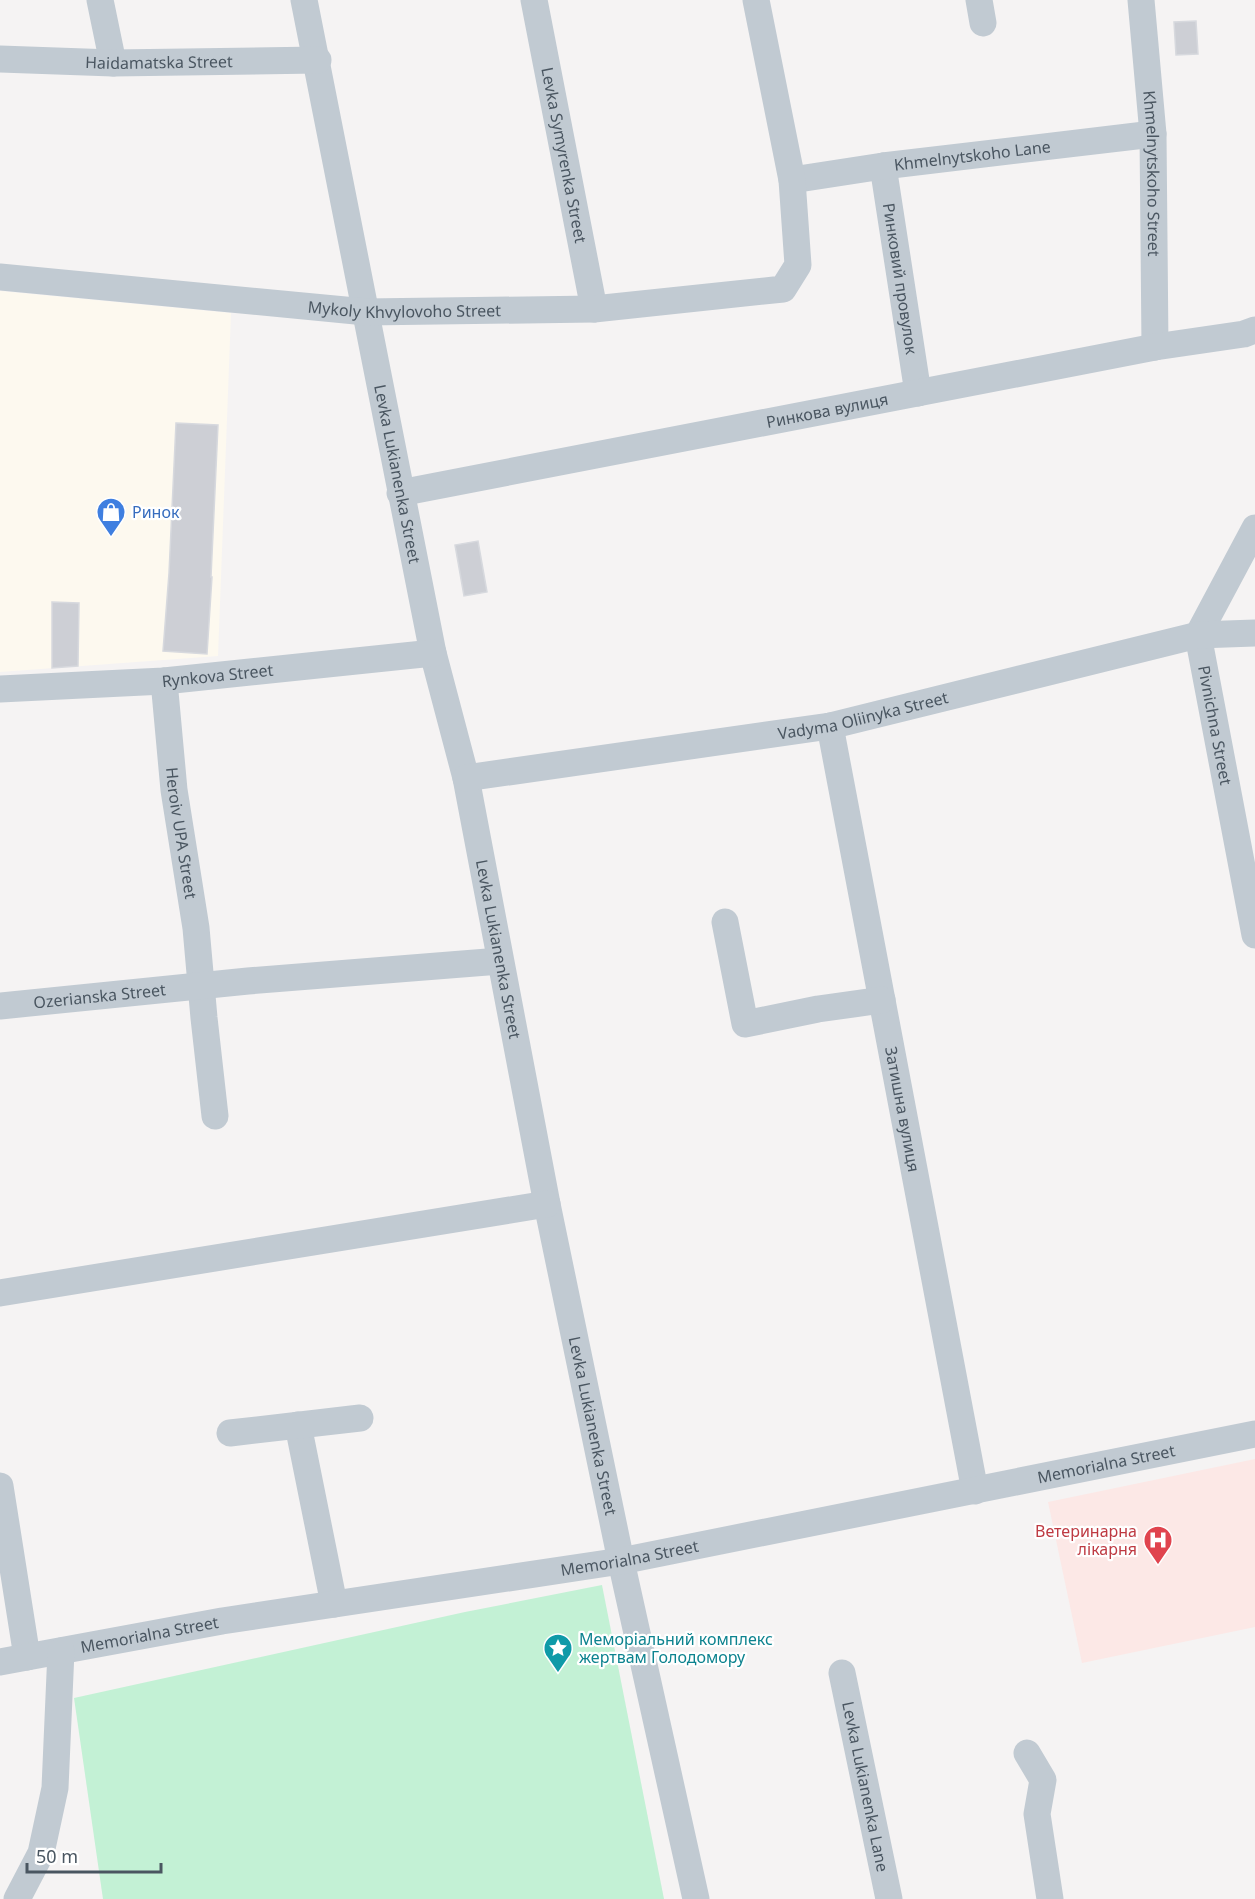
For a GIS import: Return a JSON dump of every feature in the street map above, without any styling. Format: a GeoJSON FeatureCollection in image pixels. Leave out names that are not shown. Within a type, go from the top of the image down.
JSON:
{"type":"FeatureCollection","features":[{"type":"Feature","properties":{"kind":"street"},"geometry":{"type":"LineString","coordinates":[[100,0],[113,63]]}},
{"type":"Feature","properties":{"kind":"street","name":"Levka Lukianenka Street"},"geometry":{"type":"LineString","coordinates":[[304,0],[318,60],[400,493],[433,653],[466,778],[547,1204],[621,1561],[696,1899]]}},
{"type":"Feature","properties":{"kind":"street","name":"Levka Symyrenka Street"},"geometry":{"type":"LineString","coordinates":[[534,0],[594,309]]}},
{"type":"Feature","properties":{"kind":"street"},"geometry":{"type":"LineString","coordinates":[[756,0],[792,180]]}},
{"type":"Feature","properties":{"kind":"street","name":"Khmelnytskoho Street"},"geometry":{"type":"LineString","coordinates":[[1141,0],[1153,134],[1155,347]]}},
{"type":"Feature","properties":{"kind":"street","name":"Haidamatska Street"},"geometry":{"type":"LineString","coordinates":[[0,59],[113,63],[318,60]]}},
{"type":"Feature","properties":{"kind":"street","name":"Khmelnytskoho Lane"},"geometry":{"type":"LineString","coordinates":[[792,180],[883,166],[1153,134]]}},
{"type":"Feature","properties":{"kind":"street","name":"Ринковий провулок"},"geometry":{"type":"LineString","coordinates":[[883,166],[918,393]]}},
{"type":"Feature","properties":{"kind":"street","name":"Mykoly Khvylovoho Street"},"geometry":{"type":"LineString","coordinates":[[0,277],[366,312],[594,309],[783,289],[798,265],[792,180]]}},
{"type":"Feature","properties":{"kind":"street","name":"Ринкова вулиця"},"geometry":{"type":"LineString","coordinates":[[400,493],[1155,347],[1245,334],[1255,330]]}},
{"type":"Feature","properties":{"kind":"street"},"geometry":{"type":"LineString","coordinates":[[1198,635],[1255,528]]}},
{"type":"Feature","properties":{"kind":"street","name":"Vadyma Oliinyka Street"},"geometry":{"type":"LineString","coordinates":[[466,778],[830,726],[1198,635],[1255,633]]}},
{"type":"Feature","properties":{"kind":"street","name":"Pivnichna Street"},"geometry":{"type":"LineString","coordinates":[[1198,635],[1255,934]]}},
{"type":"Feature","properties":{"kind":"street","name":"Rynkova Street"},"geometry":{"type":"LineString","coordinates":[[0,689],[164,681],[433,653]]}},
{"type":"Feature","properties":{"kind":"street","name":"Heroiv UPA Street"},"geometry":{"type":"LineString","coordinates":[[164,681],[174,790],[196,928],[215,1116]]}},
{"type":"Feature","properties":{"kind":"street","name":"Затишна вулиця"},"geometry":{"type":"LineString","coordinates":[[830,726],[975,1491]]}},
{"type":"Feature","properties":{"kind":"street"},"geometry":{"type":"LineString","coordinates":[[725,922],[746,1024],[818,1009],[882,1000]]}},
{"type":"Feature","properties":{"kind":"street"},"geometry":{"type":"LineString","coordinates":[[201,985],[500,961]]}},
{"type":"Feature","properties":{"kind":"street","name":"Ozerianska Street"},"geometry":{"type":"LineString","coordinates":[[0,1006],[201,985]]}},
{"type":"Feature","properties":{"kind":"street"},"geometry":{"type":"LineString","coordinates":[[0,1293],[547,1204]]}},
{"type":"Feature","properties":{"kind":"street"},"geometry":{"type":"LineString","coordinates":[[230,1433],[360,1418]]}},
{"type":"Feature","properties":{"kind":"street"},"geometry":{"type":"LineString","coordinates":[[298,1425],[334,1604]]}},
{"type":"Feature","properties":{"kind":"street","name":"Memorialna Street"},"geometry":{"type":"LineString","coordinates":[[0,1662],[222,1621],[621,1561],[1255,1434]]}},
{"type":"Feature","properties":{"kind":"street"},"geometry":{"type":"LineString","coordinates":[[0,1486],[27,1657]]}},
{"type":"Feature","properties":{"kind":"street"},"geometry":{"type":"LineString","coordinates":[[16,1899],[41,1853],[55,1788],[61,1651]]}},
{"type":"Feature","properties":{"kind":"street","name":"Levka Lukianenka Lane"},"geometry":{"type":"LineString","coordinates":[[842,1673],[889,1899]]}},
{"type":"Feature","properties":{"kind":"street"},"geometry":{"type":"LineString","coordinates":[[1028,1753],[1042,1780],[1037,1814],[1050,1899]]}},
{"type":"Feature","properties":{"kind":"shaded area","name":"Ринок"},"geometry":{"type":"Polygon","coordinates":[[[0,291],[231,313],[218,656],[0,672],[0,291]]]}},
{"type":"Feature","properties":{"kind":"shaded area","name":"Ветеринарна лікарня"},"geometry":{"type":"Polygon","coordinates":[[[1255,1459],[1255,1627],[1082,1663],[1048,1502],[1255,1459]]]}},
{"type":"Feature","properties":{"kind":"green space"},"geometry":{"type":"Polygon","coordinates":[[[602,1585],[664,1899],[103,1899],[74,1698],[465,1612],[602,1585]]]}},
{"type":"Feature","properties":{"kind":"building"},"geometry":{"type":"Polygon","coordinates":[[[1196,21],[1198,54],[1176,55],[1174,22],[1196,21]]]}},
{"type":"Feature","properties":{"kind":"building"},"geometry":{"type":"Polygon","coordinates":[[[176,423],[218,425],[207,654],[163,651],[176,423]]]}},
{"type":"Feature","properties":{"kind":"building"},"geometry":{"type":"Polygon","coordinates":[[[478,541],[487,592],[464,596],[455,545],[478,541]]]}},
{"type":"Feature","properties":{"kind":"building"},"geometry":{"type":"Polygon","coordinates":[[[52,602],[79,603],[78,666],[52,668],[52,602]]]}},
{"type":"Feature","properties":{"kind":"place","name":"Ринок"},"geometry":{"type":"Point","coordinates":[111,538]}},
{"type":"Feature","properties":{"kind":"place","name":"Ветеринарна лікарня"},"geometry":{"type":"Point","coordinates":[1158,1566]}},
{"type":"Feature","properties":{"kind":"place","name":"Меморіальний комплекс жертвам Голодомору"},"geometry":{"type":"Point","coordinates":[558,1674]}}]}
